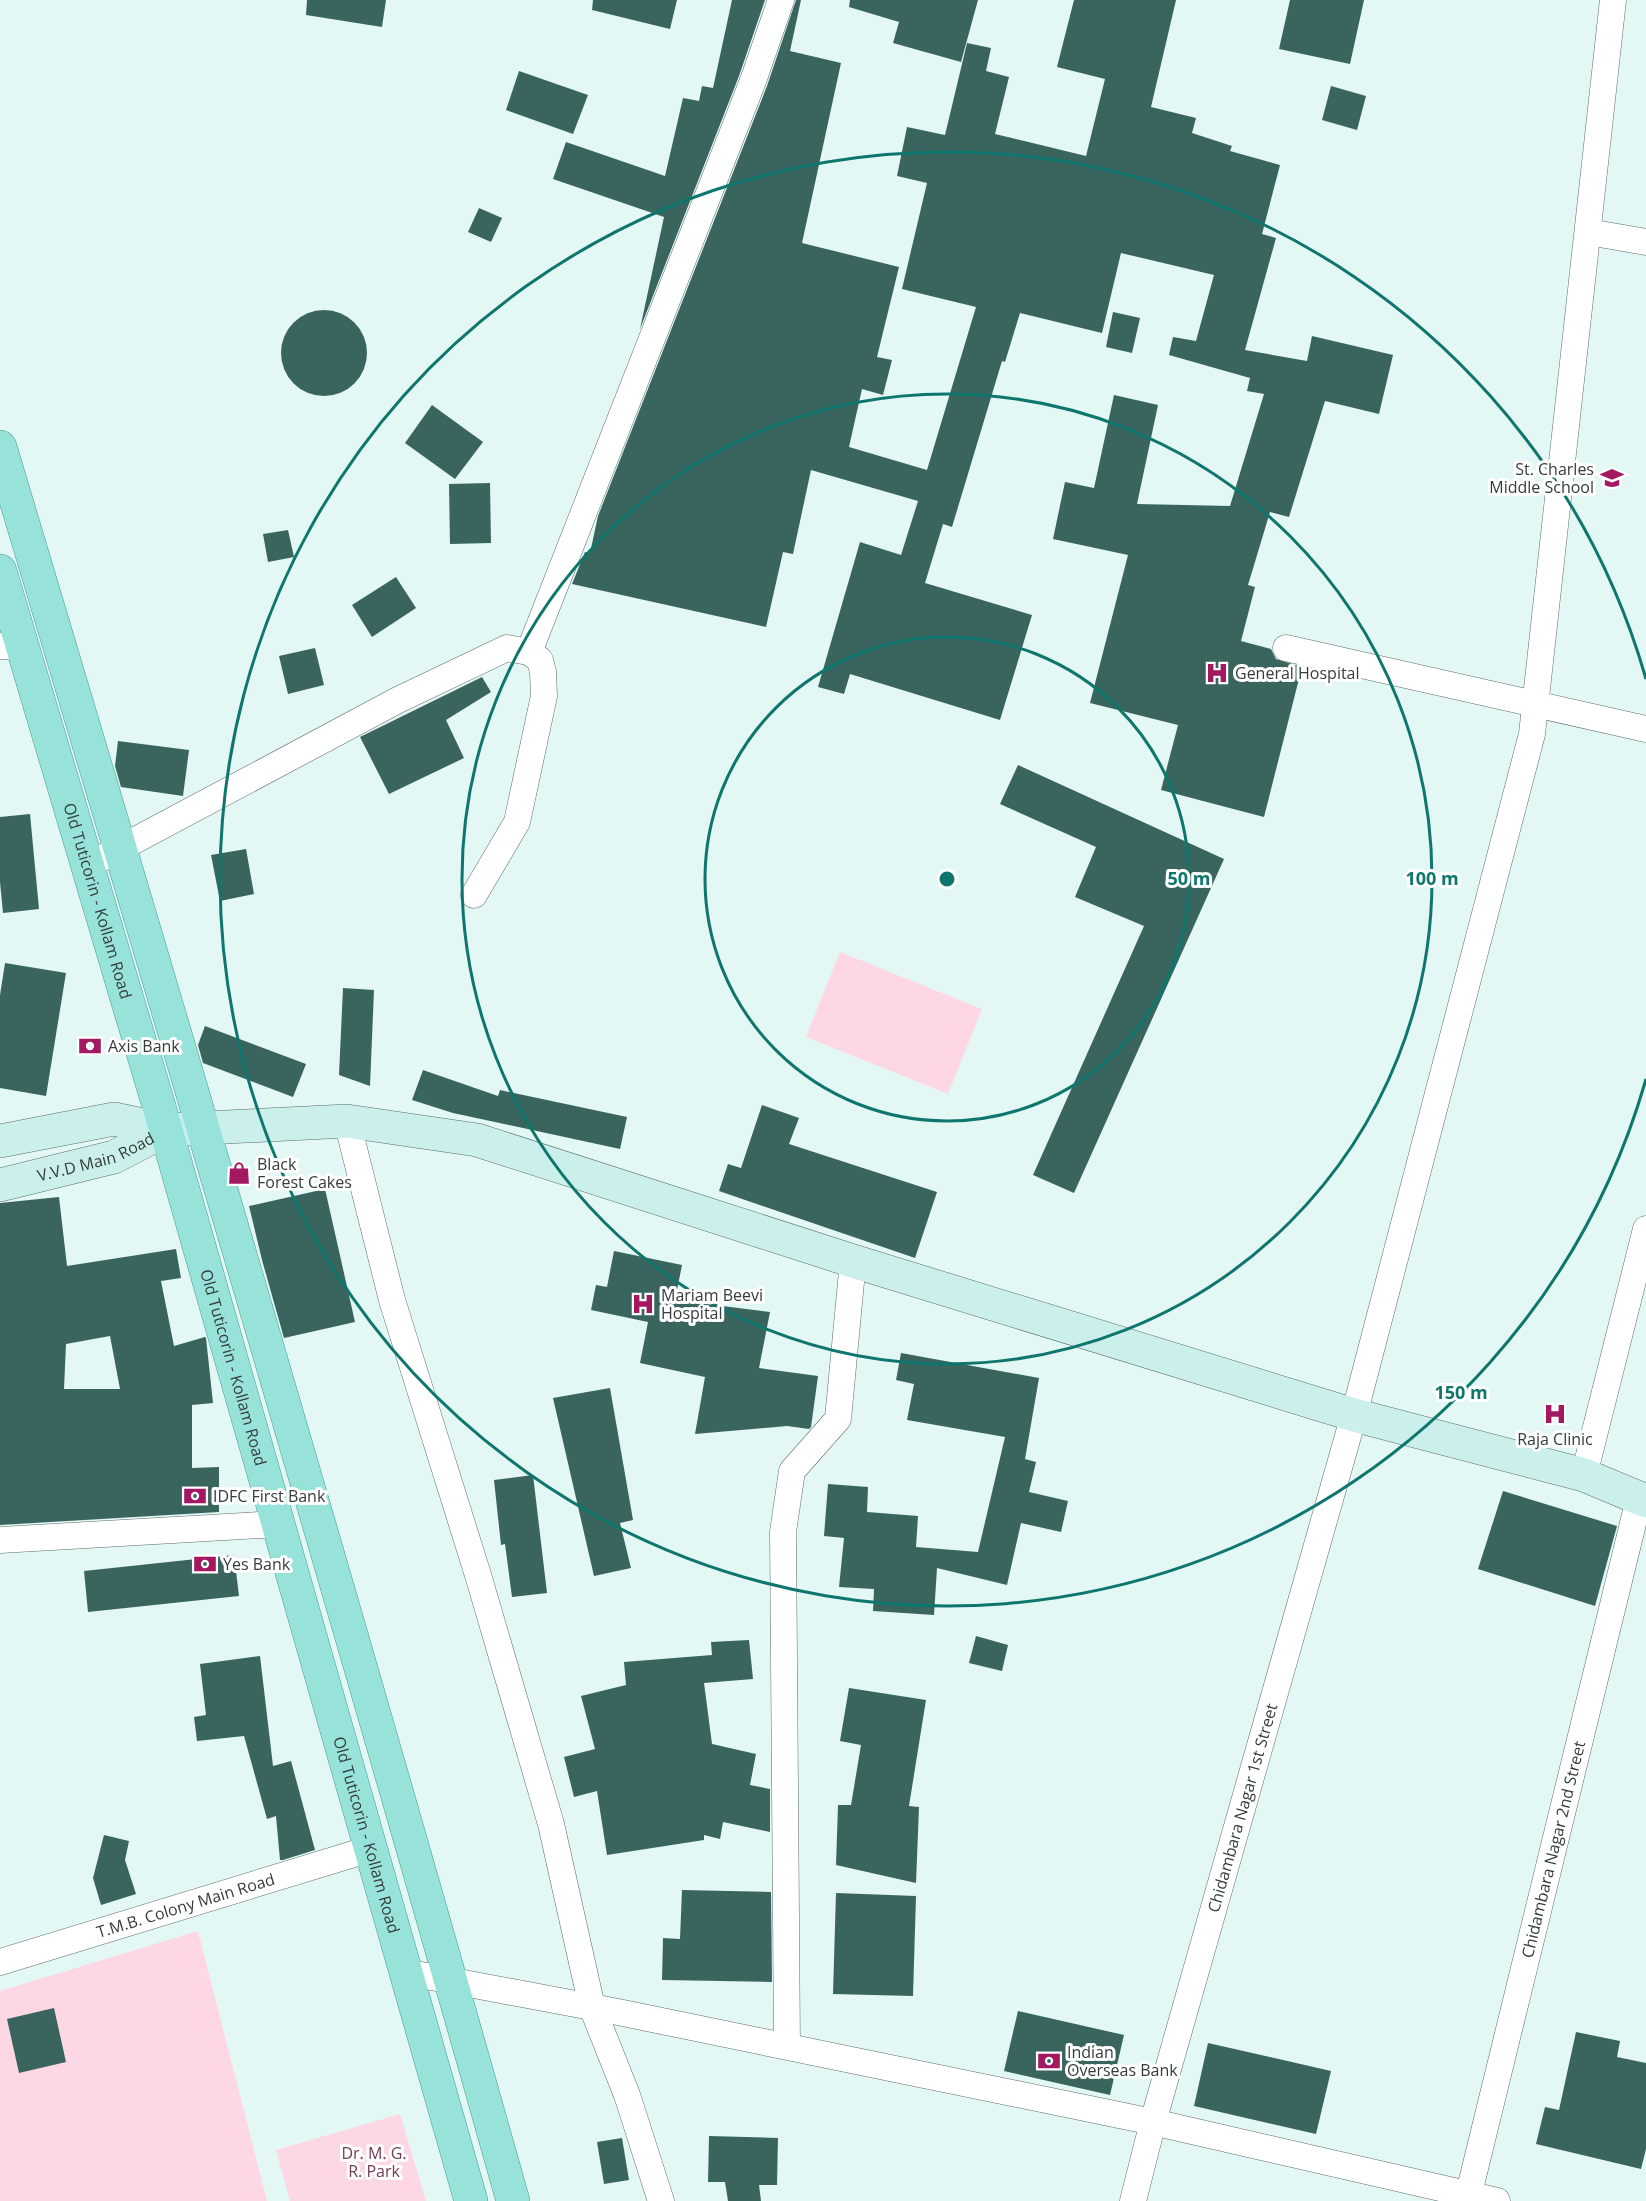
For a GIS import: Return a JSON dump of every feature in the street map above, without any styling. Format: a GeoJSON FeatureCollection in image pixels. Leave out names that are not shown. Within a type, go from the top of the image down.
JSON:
{"type":"FeatureCollection","features":[{"type":"Feature","properties":{"kind":"main road"},"geometry":{"type":"LineString","coordinates":[[0,447],[203,1128],[513,2201]]}},
{"type":"Feature","properties":{"kind":"main road","name":"Old Tuticorin - Kollam Road"},"geometry":{"type":"LineString","coordinates":[[0,571],[11,646],[87,866],[166,1130],[471,2201]]}},
{"type":"Feature","properties":{"kind":"main road","name":"V.V.D Main Road"},"geometry":{"type":"LineString","coordinates":[[0,1141],[114,1119],[166,1130]]}},
{"type":"Feature","properties":{"kind":"main road"},"geometry":{"type":"LineString","coordinates":[[166,1130],[347,1121],[477,1140],[853,1261],[1354,1415],[1584,1475],[1642,1500]]}},
{"type":"Feature","properties":{"kind":"main road","name":"V.V.D Main Road"},"geometry":{"type":"LineString","coordinates":[[0,1185],[114,1158],[166,1130]]}},
{"type":"Feature","properties":{"kind":"street"},"geometry":{"type":"LineString","coordinates":[[530,652],[753,81],[781,0]]}},
{"type":"Feature","properties":{"kind":"street","name":"Chidambara Nagar 1st Street"},"geometry":{"type":"LineString","coordinates":[[1133,2201],[1153,2122],[1354,1415],[1532,734],[1613,0]]}},
{"type":"Feature","properties":{"kind":"street"},"geometry":{"type":"LineString","coordinates":[[1588,232],[1646,242]]}},
{"type":"Feature","properties":{"kind":"street"},"geometry":{"type":"LineString","coordinates":[[87,866],[440,679],[507,648],[530,652],[540,660],[544,696],[517,822],[474,895]]}},
{"type":"Feature","properties":{"kind":"street"},"geometry":{"type":"LineString","coordinates":[[1286,648],[1646,729]]}},
{"type":"Feature","properties":{"kind":"street"},"geometry":{"type":"LineString","coordinates":[[347,1121],[392,1300],[478,1575],[551,1824],[592,2007],[627,2096],[661,2201]]}},
{"type":"Feature","properties":{"kind":"street"},"geometry":{"type":"LineString","coordinates":[[1584,1475],[1646,1229]]}},
{"type":"Feature","properties":{"kind":"street"},"geometry":{"type":"LineString","coordinates":[[787,2046],[783,1532],[792,1471],[838,1419],[853,1261]]}},
{"type":"Feature","properties":{"kind":"street","name":"Chidambara Nagar 2nd Street"},"geometry":{"type":"LineString","coordinates":[[1468,2198],[1642,1500]]}},
{"type":"Feature","properties":{"kind":"street"},"geometry":{"type":"LineString","coordinates":[[0,1540],[278,1524]]}},
{"type":"Feature","properties":{"kind":"street","name":"T.M.B. Colony Main Road"},"geometry":{"type":"LineString","coordinates":[[0,1962],[370,1849]]}},
{"type":"Feature","properties":{"kind":"street"},"geometry":{"type":"LineString","coordinates":[[405,1972],[787,2046],[1153,2122],[1468,2198],[1497,2201]]}},
{"type":"Feature","properties":{"kind":"green space"},"geometry":{"type":"Polygon","coordinates":[[[840,952],[982,1009],[948,1094],[806,1037],[840,952]]]}},
{"type":"Feature","properties":{"kind":"green space"},"geometry":{"type":"Polygon","coordinates":[[[198,1931],[267,2201],[0,2201],[0,1991],[198,1931]]]}},
{"type":"Feature","properties":{"kind":"green space","name":"Dr. M. G. R. Park"},"geometry":{"type":"Polygon","coordinates":[[[400,2114],[426,2201],[290,2201],[276,2150],[400,2114]]]}},
{"type":"Feature","properties":{"kind":"building"},"geometry":{"type":"Polygon","coordinates":[[[307,0],[386,0],[382,27],[306,15],[307,0]]]}},
{"type":"Feature","properties":{"kind":"building"},"geometry":{"type":"Polygon","coordinates":[[[593,0],[677,0],[670,29],[592,10],[593,0]]]}},
{"type":"Feature","properties":{"kind":"building"},"geometry":{"type":"Polygon","coordinates":[[[732,0],[765,0],[739,76],[640,329],[664,217],[553,179],[566,142],[665,176],[683,98],[699,101],[702,86],[713,88],[732,0]]]}},
{"type":"Feature","properties":{"kind":"building"},"geometry":{"type":"Polygon","coordinates":[[[796,0],[801,0],[790,51],[841,63],[802,243],[899,267],[877,357],[892,360],[883,395],[862,389],[849,447],[927,470],[976,307],[902,289],[927,183],[897,176],[907,127],[945,135],[967,43],[991,48],[986,71],[1009,77],[995,134],[1086,156],[1105,79],[1057,67],[1074,0],[1176,0],[1151,107],[1196,118],[1192,133],[1232,146],[1230,151],[1280,165],[1262,234],[1276,238],[1245,350],[1307,361],[1312,336],[1393,355],[1379,414],[1325,401],[1289,517],[1270,512],[1248,585],[1255,587],[1241,641],[1271,649],[1276,659],[1302,667],[1264,817],[1161,790],[1178,725],[1090,703],[1128,555],[1053,539],[1065,482],[1094,488],[1114,395],[1158,405],[1137,504],[1230,506],[1264,394],[1247,391],[1250,378],[1169,355],[1173,337],[1196,341],[1214,275],[1121,253],[1102,333],[1020,313],[1005,362],[1002,361],[952,527],[943,524],[925,583],[1032,615],[1000,720],[850,674],[844,694],[818,687],[860,542],[901,555],[918,501],[811,470],[793,554],[783,552],[766,627],[572,584],[585,552],[590,553],[598,516],[767,86],[796,0]]]}},
{"type":"Feature","properties":{"kind":"building"},"geometry":{"type":"Polygon","coordinates":[[[850,0],[978,0],[961,62],[893,43],[899,22],[849,7],[850,0]]]}},
{"type":"Feature","properties":{"kind":"building"},"geometry":{"type":"Polygon","coordinates":[[[1290,0],[1364,0],[1350,64],[1279,49],[1290,0]]]}},
{"type":"Feature","properties":{"kind":"building"},"geometry":{"type":"Polygon","coordinates":[[[519,71],[588,95],[573,134],[506,110],[519,71]]]}},
{"type":"Feature","properties":{"kind":"building"},"geometry":{"type":"Polygon","coordinates":[[[1331,86],[1366,96],[1357,130],[1322,120],[1331,86]]]}},
{"type":"Feature","properties":{"kind":"building"},"geometry":{"type":"Polygon","coordinates":[[[479,208],[502,218],[491,242],[468,232],[479,208]]]}},
{"type":"Feature","properties":{"kind":"building"},"geometry":{"type":"Polygon","coordinates":[[[316,310],[332,310],[355,322],[364,336],[367,353],[364,370],[355,384],[332,396],[316,396],[300,389],[288,377],[281,361],[281,345],[288,329],[300,317],[316,310]]]}},
{"type":"Feature","properties":{"kind":"building"},"geometry":{"type":"Polygon","coordinates":[[[1113,312],[1140,318],[1132,353],[1106,347],[1113,312]]]}},
{"type":"Feature","properties":{"kind":"building"},"geometry":{"type":"Polygon","coordinates":[[[432,405],[483,442],[455,479],[405,443],[432,405]]]}},
{"type":"Feature","properties":{"kind":"building"},"geometry":{"type":"Polygon","coordinates":[[[490,483],[491,543],[450,544],[449,484],[490,483]]]}},
{"type":"Feature","properties":{"kind":"building"},"geometry":{"type":"Polygon","coordinates":[[[288,530],[294,557],[268,562],[263,534],[288,530]]]}},
{"type":"Feature","properties":{"kind":"building"},"geometry":{"type":"Polygon","coordinates":[[[396,577],[416,608],[372,637],[352,605],[396,577]]]}},
{"type":"Feature","properties":{"kind":"building"},"geometry":{"type":"Polygon","coordinates":[[[315,648],[324,685],[288,694],[279,656],[315,648]]]}},
{"type":"Feature","properties":{"kind":"building"},"geometry":{"type":"Polygon","coordinates":[[[482,677],[491,692],[446,720],[464,758],[389,794],[360,737],[482,677]]]}},
{"type":"Feature","properties":{"kind":"building"},"geometry":{"type":"Polygon","coordinates":[[[118,741],[189,750],[183,796],[121,787],[115,766],[118,741]]]}},
{"type":"Feature","properties":{"kind":"building"},"geometry":{"type":"Polygon","coordinates":[[[1018,765],[1224,859],[1074,1193],[1033,1175],[1144,926],[1075,897],[1096,847],[1000,804],[1018,765]]]}},
{"type":"Feature","properties":{"kind":"building"},"geometry":{"type":"Polygon","coordinates":[[[30,814],[39,909],[3,913],[0,882],[0,817],[30,814]]]}},
{"type":"Feature","properties":{"kind":"building"},"geometry":{"type":"Polygon","coordinates":[[[246,849],[254,894],[220,901],[211,855],[246,849]]]}},
{"type":"Feature","properties":{"kind":"building"},"geometry":{"type":"Polygon","coordinates":[[[5,963],[66,973],[46,1096],[0,1088],[0,995],[5,963]]]}},
{"type":"Feature","properties":{"kind":"building"},"geometry":{"type":"Polygon","coordinates":[[[343,988],[374,990],[370,1086],[339,1075],[343,988]]]}},
{"type":"Feature","properties":{"kind":"building"},"geometry":{"type":"Polygon","coordinates":[[[205,1026],[306,1064],[293,1097],[203,1063],[198,1045],[205,1026]]]}},
{"type":"Feature","properties":{"kind":"building"},"geometry":{"type":"Polygon","coordinates":[[[423,1070],[498,1096],[500,1090],[627,1117],[620,1149],[453,1113],[412,1100],[423,1070]]]}},
{"type":"Feature","properties":{"kind":"building"},"geometry":{"type":"Polygon","coordinates":[[[762,1105],[799,1118],[789,1144],[937,1192],[915,1258],[719,1191],[728,1164],[741,1168],[762,1105]]]}},
{"type":"Feature","properties":{"kind":"building"},"geometry":{"type":"Polygon","coordinates":[[[325,1189],[355,1322],[284,1338],[249,1206],[325,1189]]]}},
{"type":"Feature","properties":{"kind":"building"},"geometry":{"type":"Polygon","coordinates":[[[59,1197],[67,1266],[176,1249],[181,1278],[161,1281],[174,1346],[206,1338],[213,1403],[192,1405],[192,1468],[219,1467],[219,1512],[0,1525],[0,1203],[59,1197]],[[110,1336],[66,1344],[64,1389],[120,1389],[110,1336]]]}},
{"type":"Feature","properties":{"kind":"building"},"geometry":{"type":"Polygon","coordinates":[[[614,1251],[682,1265],[675,1300],[770,1312],[759,1368],[818,1376],[811,1427],[809,1429],[787,1426],[695,1434],[705,1377],[640,1363],[648,1322],[591,1310],[596,1285],[607,1287],[614,1251]]]}},
{"type":"Feature","properties":{"kind":"building"},"geometry":{"type":"Polygon","coordinates":[[[901,1353],[1039,1378],[1025,1459],[1036,1462],[1029,1492],[1068,1501],[1061,1532],[1021,1523],[1007,1585],[937,1568],[934,1615],[873,1611],[874,1589],[839,1587],[844,1538],[824,1536],[828,1484],[868,1487],[867,1512],[918,1516],[916,1547],[978,1552],[1005,1437],[907,1420],[914,1384],[896,1380],[901,1353]]]}},
{"type":"Feature","properties":{"kind":"building"},"geometry":{"type":"Polygon","coordinates":[[[610,1388],[633,1520],[620,1523],[631,1568],[594,1576],[553,1398],[610,1388]]]}},
{"type":"Feature","properties":{"kind":"building"},"geometry":{"type":"Polygon","coordinates":[[[533,1475],[547,1593],[512,1597],[505,1544],[501,1545],[494,1480],[533,1475]]]}},
{"type":"Feature","properties":{"kind":"building"},"geometry":{"type":"Polygon","coordinates":[[[1503,1491],[1617,1526],[1595,1606],[1478,1569],[1503,1491]]]}},
{"type":"Feature","properties":{"kind":"building"},"geometry":{"type":"Polygon","coordinates":[[[234,1555],[239,1596],[88,1612],[84,1571],[234,1555]]]}},
{"type":"Feature","properties":{"kind":"building"},"geometry":{"type":"Polygon","coordinates":[[[976,1636],[1008,1645],[1002,1671],[969,1663],[976,1636]]]}},
{"type":"Feature","properties":{"kind":"building"},"geometry":{"type":"Polygon","coordinates":[[[749,1640],[753,1679],[704,1683],[712,1744],[756,1754],[750,1785],[770,1789],[770,1832],[723,1822],[720,1839],[704,1835],[704,1840],[607,1855],[597,1791],[574,1797],[564,1757],[595,1749],[581,1696],[626,1685],[624,1662],[712,1655],[711,1642],[749,1640]]]}},
{"type":"Feature","properties":{"kind":"building"},"geometry":{"type":"Polygon","coordinates":[[[260,1656],[273,1766],[291,1761],[315,1850],[283,1860],[280,1860],[276,1816],[267,1819],[244,1736],[197,1741],[194,1717],[206,1715],[200,1664],[260,1656]]]}},
{"type":"Feature","properties":{"kind":"building"},"geometry":{"type":"Polygon","coordinates":[[[849,1688],[926,1700],[909,1806],[919,1807],[916,1883],[836,1865],[838,1805],[851,1805],[861,1745],[840,1741],[849,1688]]]}},
{"type":"Feature","properties":{"kind":"building"},"geometry":{"type":"Polygon","coordinates":[[[104,1835],[129,1841],[125,1860],[136,1894],[101,1905],[93,1878],[104,1835]]]}},
{"type":"Feature","properties":{"kind":"building"},"geometry":{"type":"Polygon","coordinates":[[[682,1890],[771,1892],[772,1982],[662,1980],[663,1938],[680,1939],[682,1890]]]}},
{"type":"Feature","properties":{"kind":"building"},"geometry":{"type":"Polygon","coordinates":[[[836,1893],[916,1896],[913,1996],[833,1994],[836,1893]]]}},
{"type":"Feature","properties":{"kind":"building"},"geometry":{"type":"Polygon","coordinates":[[[54,2008],[66,2062],[19,2073],[7,2019],[54,2008]]]}},
{"type":"Feature","properties":{"kind":"building"},"geometry":{"type":"Polygon","coordinates":[[[1018,2011],[1124,2035],[1110,2095],[1004,2071],[1018,2011]]]}},
{"type":"Feature","properties":{"kind":"building"},"geometry":{"type":"Polygon","coordinates":[[[1576,2032],[1620,2041],[1617,2057],[1646,2063],[1646,2149],[1641,2169],[1536,2144],[1545,2107],[1559,2110],[1576,2032]]]}},
{"type":"Feature","properties":{"kind":"building"},"geometry":{"type":"Polygon","coordinates":[[[1208,2043],[1331,2071],[1316,2134],[1194,2106],[1208,2043]]]}},
{"type":"Feature","properties":{"kind":"building"},"geometry":{"type":"Polygon","coordinates":[[[709,2136],[778,2138],[777,2185],[759,2185],[761,2201],[728,2201],[725,2182],[708,2182],[709,2136]]]}},
{"type":"Feature","properties":{"kind":"building"},"geometry":{"type":"Polygon","coordinates":[[[622,2138],[629,2180],[604,2184],[597,2142],[622,2138]]]}},
{"type":"Feature","properties":{"kind":"place","name":"St. Charles Middle School"},"geometry":{"type":"Point","coordinates":[1612,478]}},
{"type":"Feature","properties":{"kind":"place","name":"General Hospital"},"geometry":{"type":"Point","coordinates":[1217,673]}},
{"type":"Feature","properties":{"kind":"place","name":"Axis Bank"},"geometry":{"type":"Point","coordinates":[90,1046]}},
{"type":"Feature","properties":{"kind":"place","name":"Black Forest Cakes"},"geometry":{"type":"Point","coordinates":[239,1173]}},
{"type":"Feature","properties":{"kind":"place","name":"Mariam Beevi Hospital"},"geometry":{"type":"Point","coordinates":[643,1304]}},
{"type":"Feature","properties":{"kind":"place","name":"Raja Clinic"},"geometry":{"type":"Point","coordinates":[1555,1414]}},
{"type":"Feature","properties":{"kind":"place","name":"IDFC First Bank"},"geometry":{"type":"Point","coordinates":[195,1496]}},
{"type":"Feature","properties":{"kind":"place","name":"Yes Bank"},"geometry":{"type":"Point","coordinates":[205,1564]}},
{"type":"Feature","properties":{"kind":"place","name":"Indian Overseas Bank"},"geometry":{"type":"Point","coordinates":[1049,2061]}}]}
